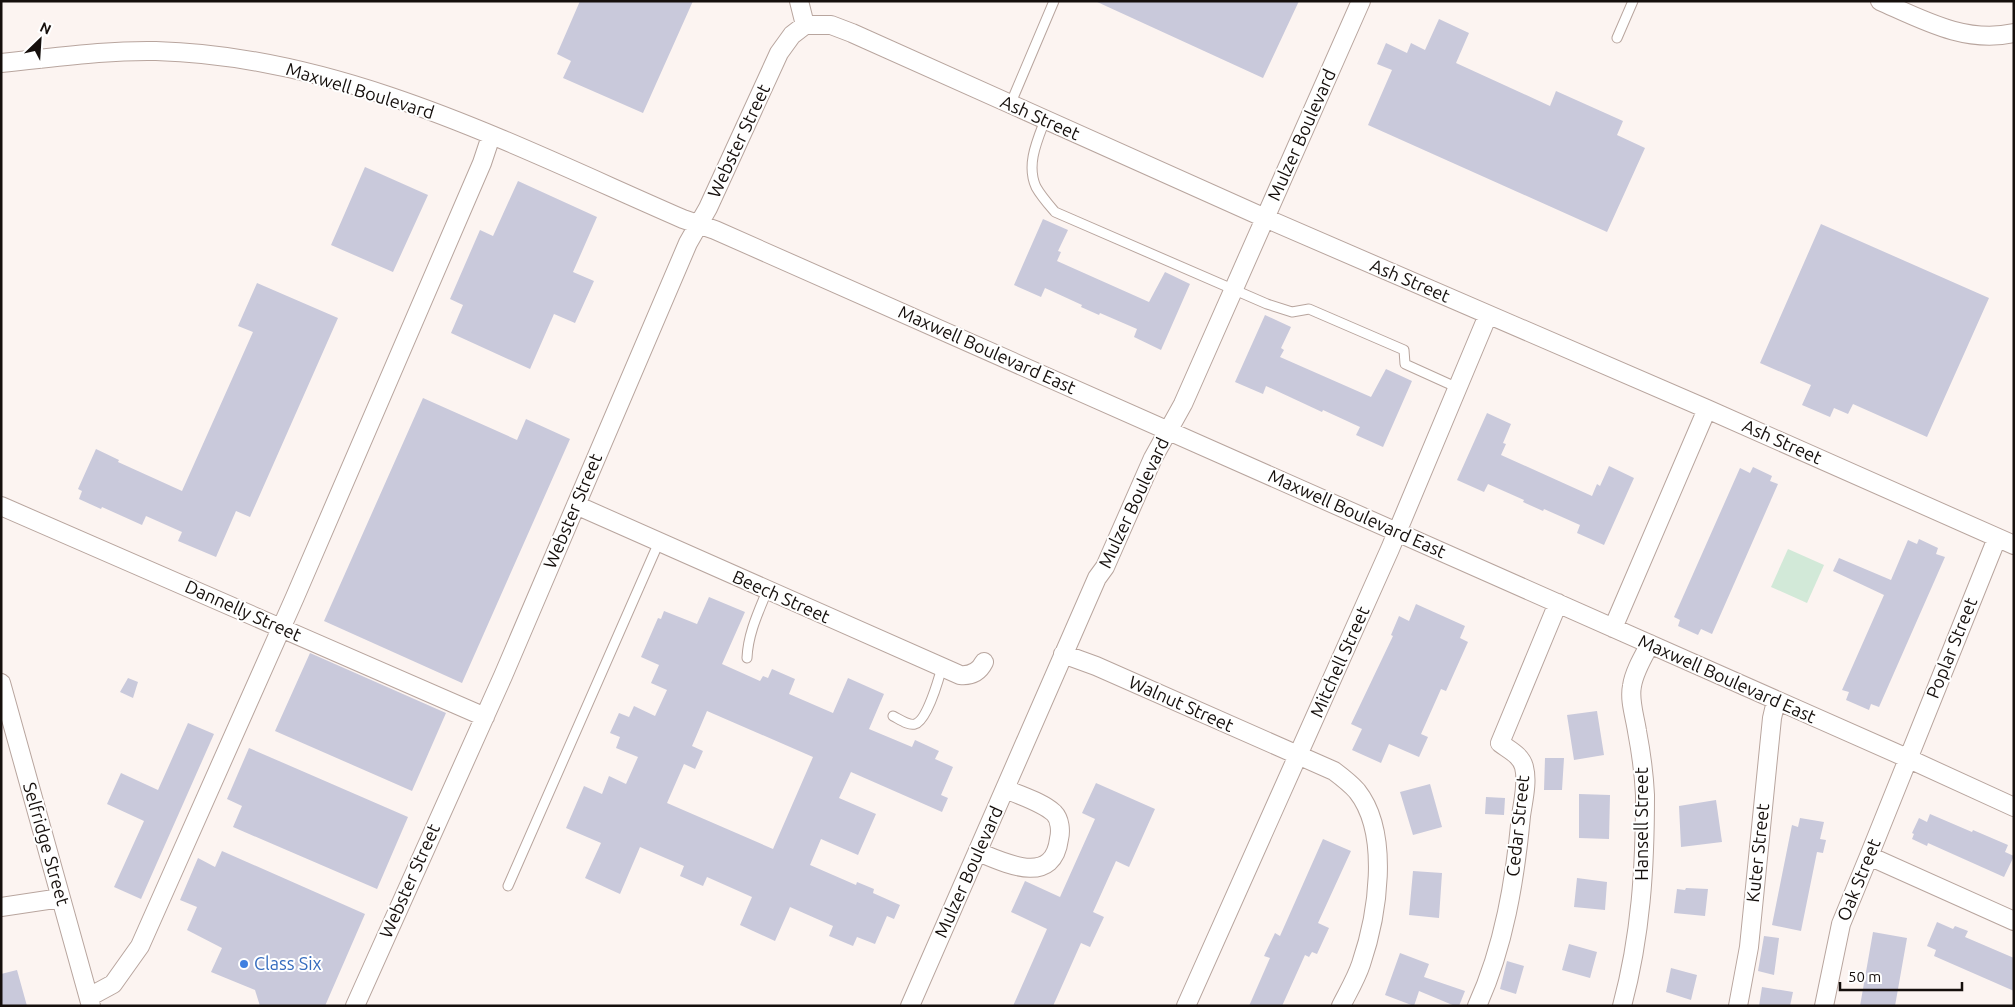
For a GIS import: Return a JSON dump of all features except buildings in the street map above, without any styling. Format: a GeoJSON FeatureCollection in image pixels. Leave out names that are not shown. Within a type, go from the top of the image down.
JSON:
{"type":"FeatureCollection","features":[{"type":"Feature","properties":{"kind":"street"},"geometry":{"type":"LineString","coordinates":[[799,1],[806,25]]}},
{"type":"Feature","properties":{"kind":"street","name":"Mulzer Boulevard"},"geometry":{"type":"LineString","coordinates":[[910,1006],[1097,578],[1102,573],[1153,458],[1183,404],[1361,1]]}},
{"type":"Feature","properties":{"kind":"street"},"geometry":{"type":"LineString","coordinates":[[1880,1],[1907,7],[1940,28],[1962,34],[1996,36],[2014,33]]}},
{"type":"Feature","properties":{"kind":"street","name":"Ash Street"},"geometry":{"type":"LineString","coordinates":[[806,25],[831,25],[852,33],[1265,218],[1708,409],[2014,545]]}},
{"type":"Feature","properties":{"kind":"street","name":"Webster Street"},"geometry":{"type":"LineString","coordinates":[[355,1006],[485,717],[688,244],[699,225],[779,53],[792,35],[806,25]]}},
{"type":"Feature","properties":{"kind":"street","name":"Maxwell Boulevard"},"geometry":{"type":"LineString","coordinates":[[1,63],[112,52],[158,52],[226,57],[274,64],[402,101],[491,136],[699,225]]}},
{"type":"Feature","properties":{"kind":"street"},"geometry":{"type":"LineString","coordinates":[[90,1001],[113,984],[140,946],[281,628],[482,163],[491,136]]}},
{"type":"Feature","properties":{"kind":"street","name":"Maxwell Boulevard East"},"geometry":{"type":"LineString","coordinates":[[699,225],[715,230],[1168,430],[1907,758],[2014,808]]}},
{"type":"Feature","properties":{"kind":"street","name":"Mitchell Street"},"geometry":{"type":"LineString","coordinates":[[1186,1006],[1397,533],[1488,315]]}},
{"type":"Feature","properties":{"kind":"street"},"geometry":{"type":"LineString","coordinates":[[1613,628],[1708,409]]}},
{"type":"Feature","properties":{"kind":"street","name":"Beech Street"},"geometry":{"type":"LineString","coordinates":[[576,505],[960,675],[968,676],[976,672],[984,662]]}},
{"type":"Feature","properties":{"kind":"street","name":"Dannelly Street"},"geometry":{"type":"LineString","coordinates":[[1,506],[485,717]]}},
{"type":"Feature","properties":{"kind":"street","name":"Poplar Street"},"geometry":{"type":"LineString","coordinates":[[1907,758],[1997,538]]}},
{"type":"Feature","properties":{"kind":"street","name":"Cedar Street"},"geometry":{"type":"LineString","coordinates":[[1477,1006],[1494,958],[1508,905],[1516,866],[1524,786],[1524,768],[1520,758],[1500,743],[1558,603]]}},
{"type":"Feature","properties":{"kind":"street","name":"Hansell Street"},"geometry":{"type":"LineString","coordinates":[[1622,1006],[1639,929],[1644,866],[1645,792],[1641,751],[1631,696],[1632,685],[1650,644]]}},
{"type":"Feature","properties":{"kind":"street","name":"Walnut Street"},"geometry":{"type":"LineString","coordinates":[[1063,654],[1096,666],[1334,771],[1358,792],[1366,806],[1374,830],[1378,863],[1374,907],[1366,946],[1353,984],[1341,1006]]}},
{"type":"Feature","properties":{"kind":"street","name":"Selfridge Street"},"geometry":{"type":"LineString","coordinates":[[1,683],[90,1001]]}},
{"type":"Feature","properties":{"kind":"street","name":"Kuter Street"},"geometry":{"type":"LineString","coordinates":[[1738,1006],[1749,947],[1770,729],[1776,701]]}},
{"type":"Feature","properties":{"kind":"street","name":"Oak Street"},"geometry":{"type":"LineString","coordinates":[[1824,1006],[1841,924],[1907,758]]}},
{"type":"Feature","properties":{"kind":"street"},"geometry":{"type":"LineString","coordinates":[[978,852],[1012,866],[1027,869],[1040,867],[1051,859],[1059,845],[1061,831],[1056,814],[1006,789]]}},
{"type":"Feature","properties":{"kind":"street"},"geometry":{"type":"LineString","coordinates":[[1869,856],[2014,921]]}},
{"type":"Feature","properties":{"kind":"street"},"geometry":{"type":"LineString","coordinates":[[1,907],[61,898]]}},
{"type":"Feature","properties":{"kind":"lane"},"geometry":{"type":"LineString","coordinates":[[1010,105],[1054,1]]}},
{"type":"Feature","properties":{"kind":"lane"},"geometry":{"type":"LineString","coordinates":[[1617,38],[1633,1]]}},
{"type":"Feature","properties":{"kind":"lane"},"geometry":{"type":"LineString","coordinates":[[1045,120],[1034,151],[1032,170],[1036,187],[1055,212],[1233,289],[1292,312],[1309,309],[1404,350],[1404,364],[1458,388]]}},
{"type":"Feature","properties":{"kind":"lane"},"geometry":{"type":"LineString","coordinates":[[508,886],[660,542]]}},
{"type":"Feature","properties":{"kind":"lane"},"geometry":{"type":"LineString","coordinates":[[747,658],[751,630],[767,590]]}},
{"type":"Feature","properties":{"kind":"lane"},"geometry":{"type":"LineString","coordinates":[[893,716],[910,724],[921,721],[934,694],[942,667]]}},
{"type":"Feature","properties":{"kind":"green space"},"geometry":{"type":"Polygon","coordinates":[[[1788,549],[1824,565],[1807,603],[1771,587],[1788,549]]]}},
{"type":"Feature","properties":{"kind":"place","name":"Class Six"},"geometry":{"type":"Point","coordinates":[244,964]}}]}
